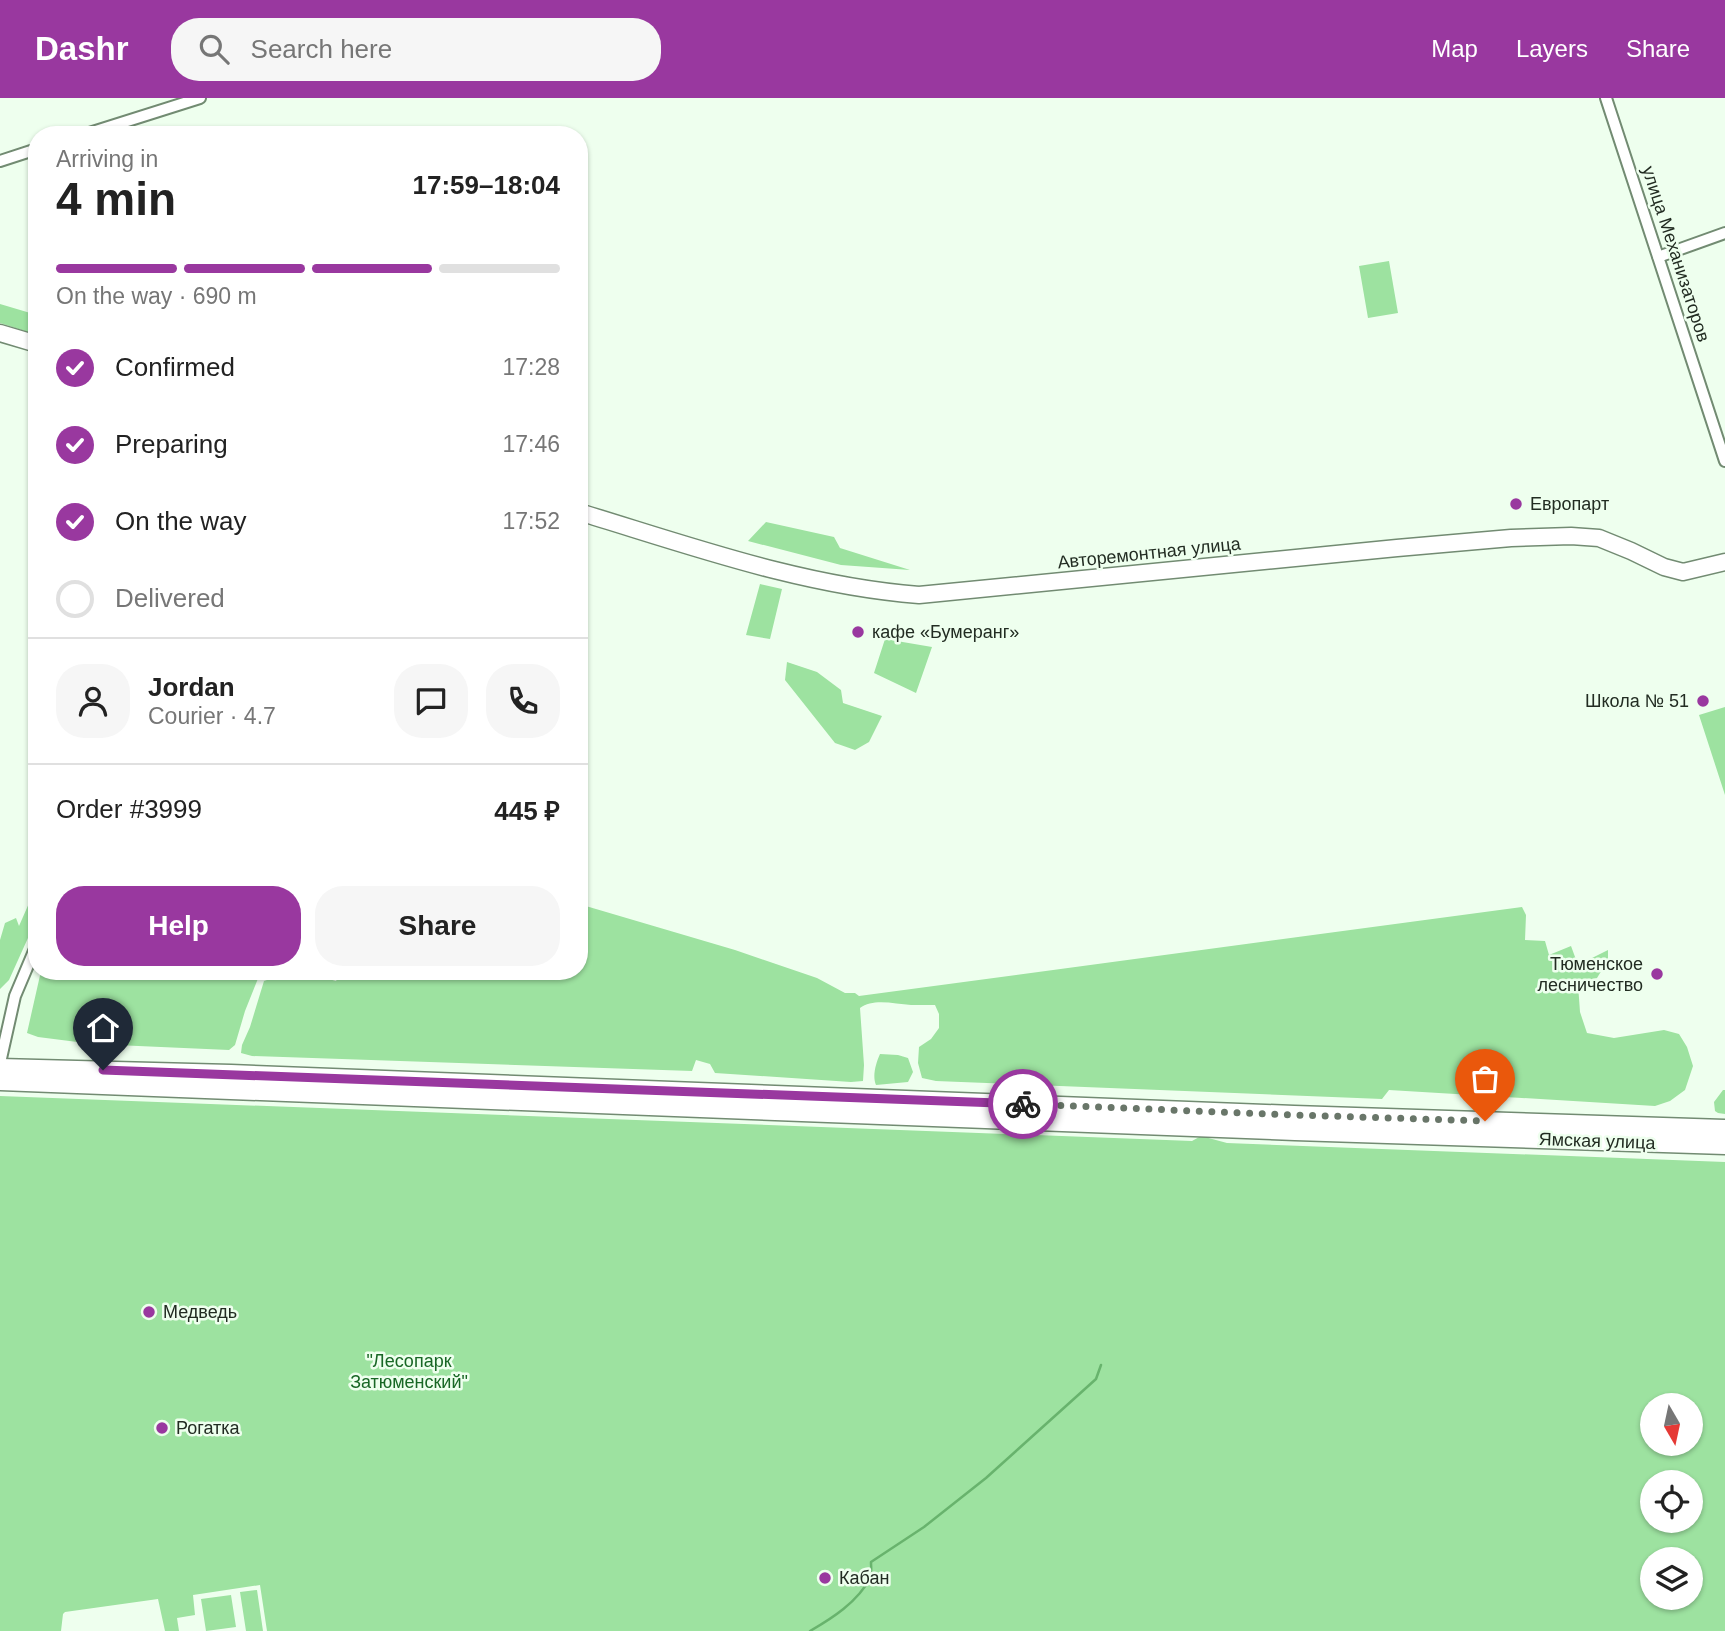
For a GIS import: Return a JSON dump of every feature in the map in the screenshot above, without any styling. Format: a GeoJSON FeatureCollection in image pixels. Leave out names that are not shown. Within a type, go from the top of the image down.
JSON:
{"type":"FeatureCollection","features":[{"type":"Feature","properties":{"kind":"main road","name":"Ямская улица"},"geometry":{"type":"LineString","coordinates":[[0,1065],[232,1074],[525,1094],[1295,1131],[1725,1145]]}},
{"type":"Feature","properties":{"kind":"main road","name":"Ямская улица"},"geometry":{"type":"LineString","coordinates":[[0,1082],[525,1094],[1725,1129]]}},
{"type":"Feature","properties":{"kind":"street"},"geometry":{"type":"LineString","coordinates":[[112,126],[201,98]]}},
{"type":"Feature","properties":{"kind":"street","name":"улица Механизаторов"},"geometry":{"type":"LineString","coordinates":[[1606,98],[1725,461]]}},
{"type":"Feature","properties":{"kind":"street"},"geometry":{"type":"LineString","coordinates":[[0,161],[28,152]]}},
{"type":"Feature","properties":{"kind":"street"},"geometry":{"type":"LineString","coordinates":[[1658,257],[1725,233]]}},
{"type":"Feature","properties":{"kind":"street"},"geometry":{"type":"LineString","coordinates":[[0,333],[28,341]]}},
{"type":"Feature","properties":{"kind":"street","name":"Авторемонтная улица"},"geometry":{"type":"LineString","coordinates":[[588,515],[791,575],[870,590],[919,595],[1511,538],[1599,538],[1664,567],[1683,572],[1725,562]]}},
{"type":"Feature","properties":{"kind":"street"},"geometry":{"type":"LineString","coordinates":[[0,1065],[15,996],[28,965]]}},
{"type":"Feature","properties":{"kind":"green space"},"geometry":{"type":"Polygon","coordinates":[[[1389,261],[1398,313],[1368,318],[1359,266],[1389,261]]]}},
{"type":"Feature","properties":{"kind":"green space"},"geometry":{"type":"Polygon","coordinates":[[[0,304],[28,312],[28,332],[0,323],[0,304]]]}},
{"type":"Feature","properties":{"kind":"green space"},"geometry":{"type":"Polygon","coordinates":[[[766,522],[834,537],[840,548],[910,570],[841,565],[748,541],[766,522]]]}},
{"type":"Feature","properties":{"kind":"green space"},"geometry":{"type":"Polygon","coordinates":[[[760,584],[782,589],[770,639],[746,635],[760,584]]]}},
{"type":"Feature","properties":{"kind":"green space"},"geometry":{"type":"Polygon","coordinates":[[[885,639],[932,647],[916,693],[874,673],[885,639]]]}},
{"type":"Feature","properties":{"kind":"green space"},"geometry":{"type":"Polygon","coordinates":[[[787,662],[817,672],[841,690],[843,703],[882,716],[869,742],[855,750],[835,743],[785,680],[787,662]]]}},
{"type":"Feature","properties":{"kind":"green space"},"geometry":{"type":"Polygon","coordinates":[[[1725,707],[1725,795],[1699,715],[1725,707]]]}},
{"type":"Feature","properties":{"kind":"green space"},"geometry":{"type":"Polygon","coordinates":[[[28,906],[28,938],[9,980],[0,989],[0,940],[5,923],[16,918],[19,926],[28,906]]]}},
{"type":"Feature","properties":{"kind":"green space"},"geometry":{"type":"Polygon","coordinates":[[[588,907],[735,950],[817,978],[845,993],[859,996],[1522,907],[1526,915],[1525,940],[1545,941],[1549,955],[1571,946],[1578,965],[1608,950],[1608,960],[1597,978],[1578,984],[1580,1012],[1587,1033],[1614,1038],[1664,1030],[1679,1034],[1687,1047],[1693,1066],[1685,1090],[1670,1101],[1655,1106],[1389,1090],[1382,1099],[936,1081],[922,1078],[918,1063],[919,1047],[931,1039],[939,1028],[939,1014],[935,1005],[884,1002],[871,1003],[860,1008],[863,1081],[851,1082],[715,1073],[710,1064],[696,1060],[692,1071],[252,1056],[241,1053],[264,981],[588,980],[588,907]]]}},
{"type":"Feature","properties":{"kind":"green space"},"geometry":{"type":"Polygon","coordinates":[[[39,980],[257,980],[235,1045],[229,1050],[93,1044],[38,1037],[27,1033],[39,980]]]}},
{"type":"Feature","properties":{"kind":"green space"},"geometry":{"type":"Polygon","coordinates":[[[880,1054],[908,1058],[913,1072],[908,1082],[876,1085],[874,1074],[880,1054]]]}},
{"type":"Feature","properties":{"kind":"green space"},"geometry":{"type":"Polygon","coordinates":[[[1723,1090],[1725,1114],[1715,1111],[1714,1102],[1723,1090]]]}},
{"type":"Feature","properties":{"kind":"green space","name":"\"Лесопарк Затюменский\""},"geometry":{"type":"Polygon","coordinates":[[[0,1096],[1192,1141],[1201,1136],[1227,1143],[1725,1162],[1725,1631],[267,1631],[260,1585],[193,1595],[195,1615],[177,1618],[179,1631],[165,1631],[158,1599],[65,1612],[61,1631],[0,1631],[0,1096]]]}},
{"type":"Feature","properties":{"kind":"green space"},"geometry":{"type":"Polygon","coordinates":[[[257,1590],[263,1631],[246,1631],[240,1592],[257,1590]]]}},
{"type":"Feature","properties":{"kind":"green space"},"geometry":{"type":"Polygon","coordinates":[[[231,1595],[236,1627],[206,1631],[201,1599],[231,1595]]]}},
{"type":"Feature","properties":{"kind":"waterway"},"geometry":{"type":"LineString","coordinates":[[810,1631],[859,1595],[870,1578],[871,1562],[924,1527],[986,1478],[1096,1379],[1101,1365]]}},
{"type":"Feature","properties":{"kind":"way so far"},"geometry":{"type":"LineString","coordinates":[[1023,1104],[1485,1121]]}},
{"type":"Feature","properties":{"kind":"place","name":"Европарт"},"geometry":{"type":"Point","coordinates":[1516,504]}},
{"type":"Feature","properties":{"kind":"place","name":"кафе «Бумеранг»"},"geometry":{"type":"Point","coordinates":[858,632]}},
{"type":"Feature","properties":{"kind":"place","name":"Школа № 51"},"geometry":{"type":"Point","coordinates":[1703,701]}},
{"type":"Feature","properties":{"kind":"place","name":"Тюменское лесничество"},"geometry":{"type":"Point","coordinates":[1657,974]}},
{"type":"Feature","properties":{"kind":"place","name":"Медведь"},"geometry":{"type":"Point","coordinates":[149,1312]}},
{"type":"Feature","properties":{"kind":"place","name":"Рогатка"},"geometry":{"type":"Point","coordinates":[162,1428]}},
{"type":"Feature","properties":{"kind":"place","name":"Кабан"},"geometry":{"type":"Point","coordinates":[825,1578]}},
{"type":"Feature","properties":{"kind":"route"},"geometry":{"type":"LineString","coordinates":[[103,1070],[1023,1104]]}}]}
